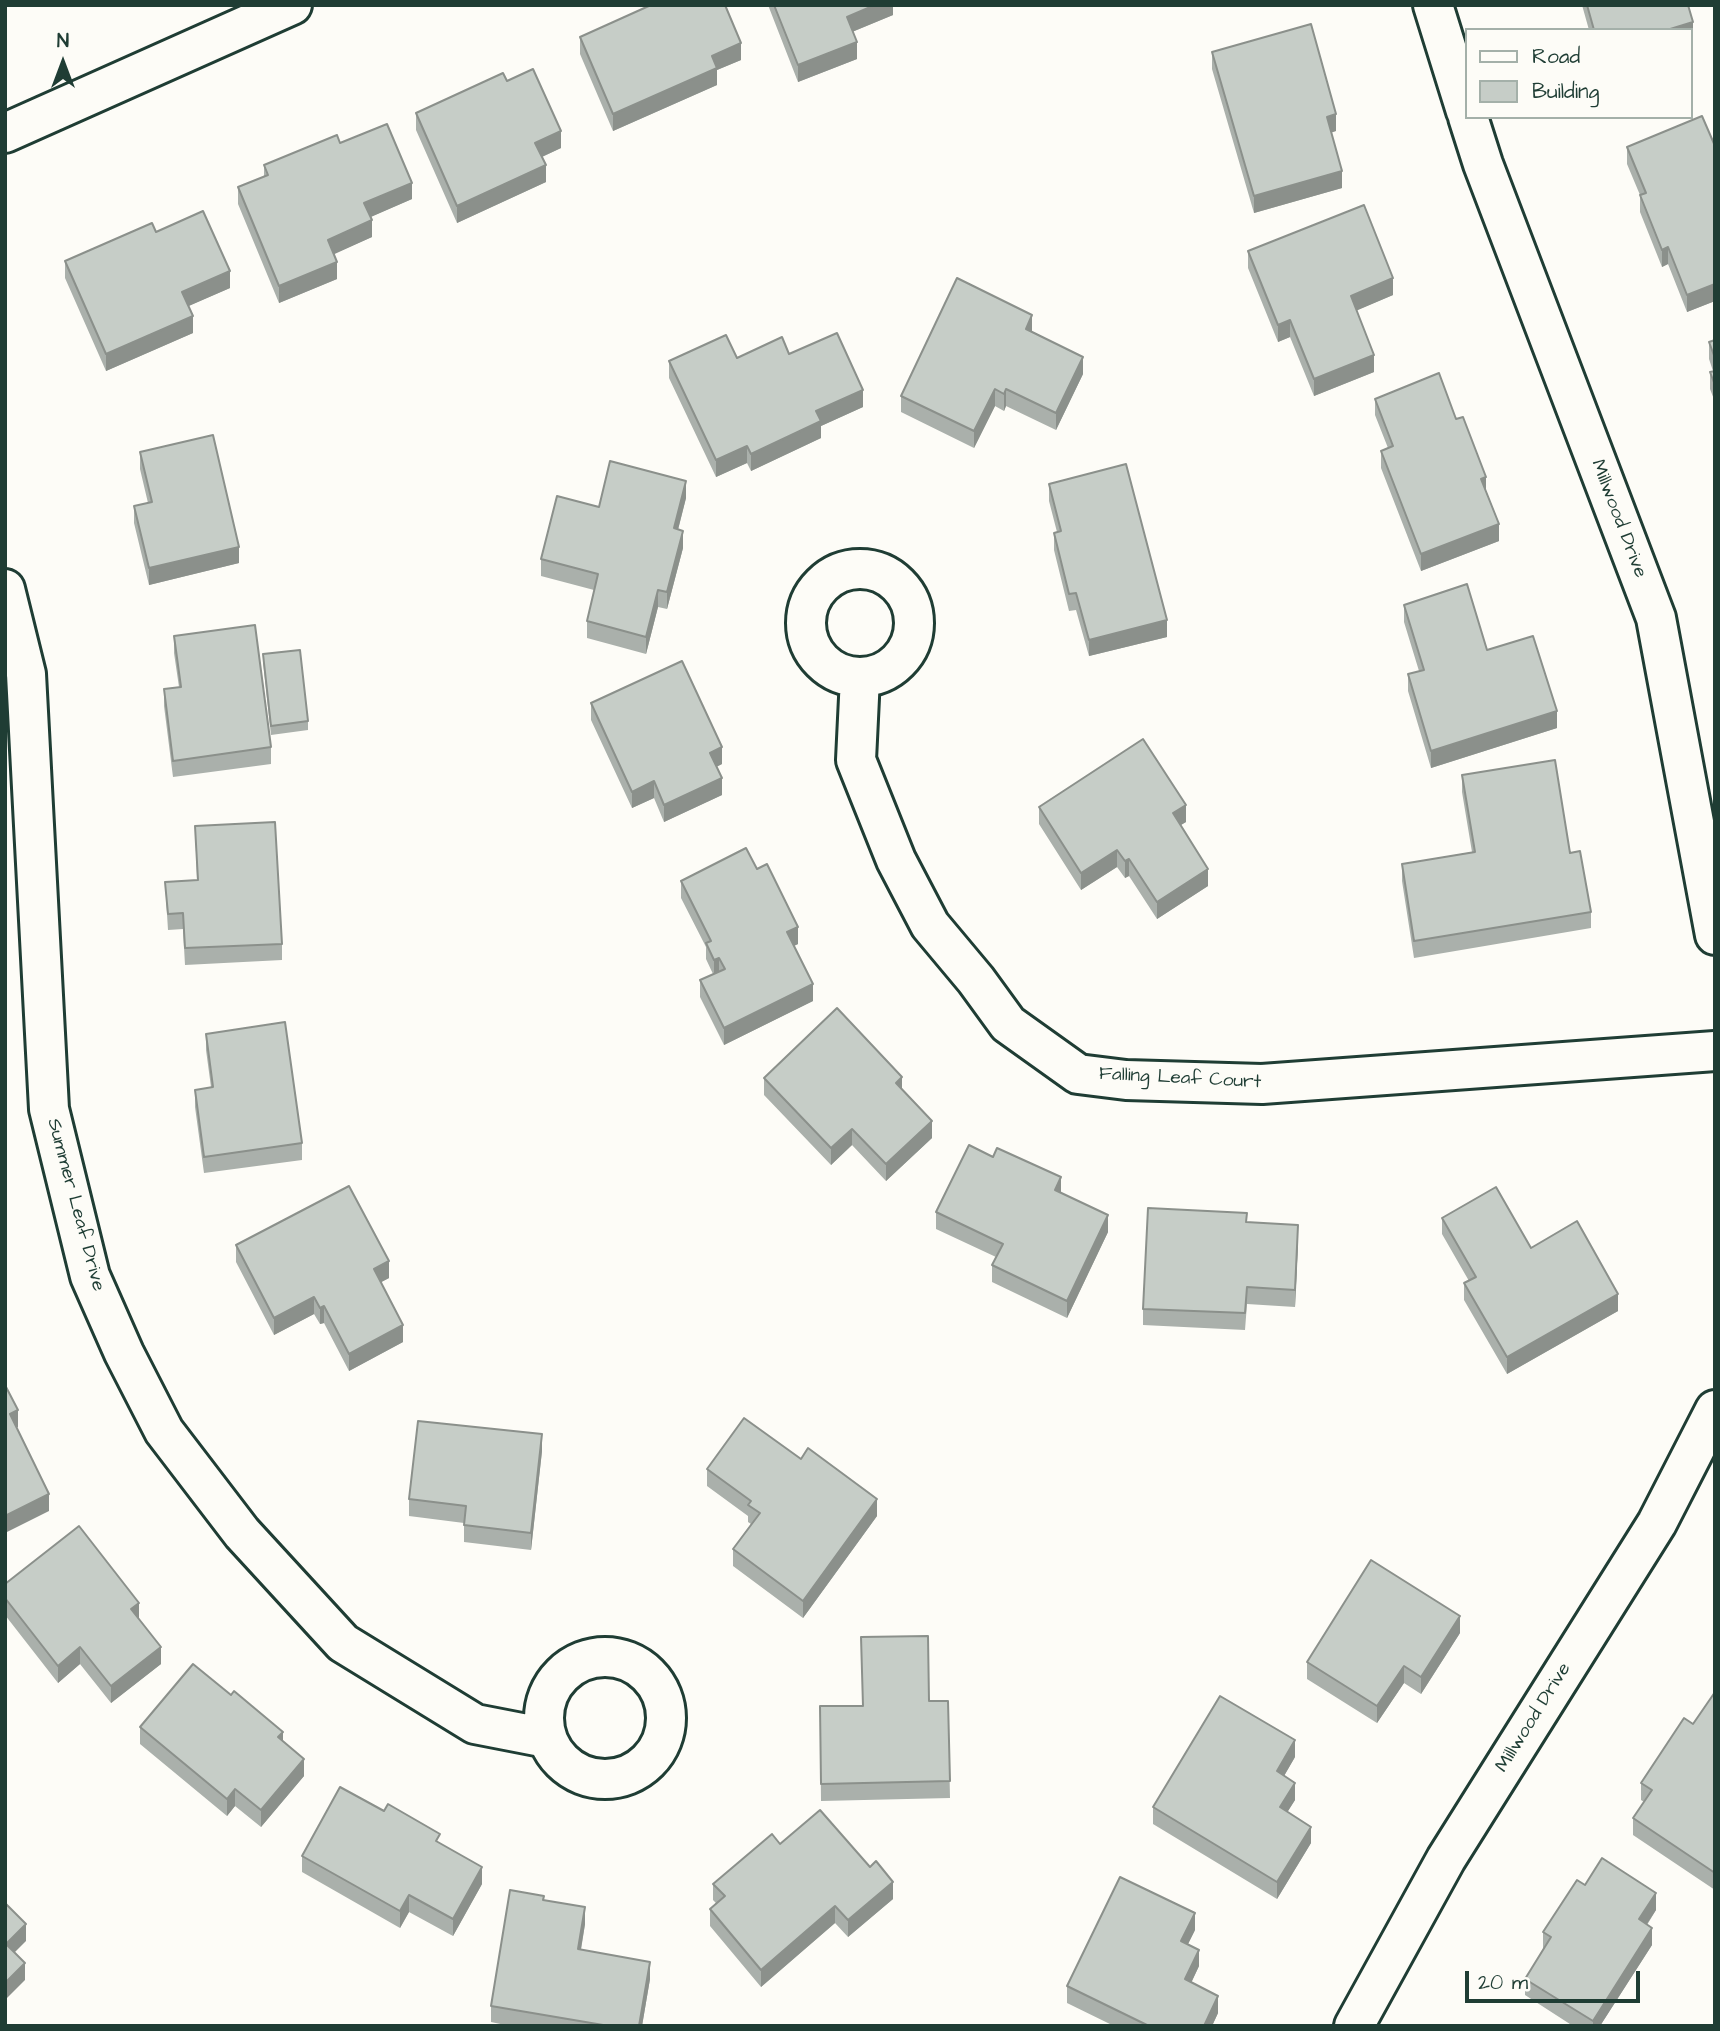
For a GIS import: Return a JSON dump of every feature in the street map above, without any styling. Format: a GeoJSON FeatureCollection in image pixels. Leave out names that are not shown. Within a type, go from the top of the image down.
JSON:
{"type":"FeatureCollection","features":[{"type":"Feature","properties":{"kind":"street"},"geometry":{"type":"LineString","coordinates":[[5,133],[292,5]]}},
{"type":"Feature","properties":{"kind":"street"},"geometry":{"type":"LineString","coordinates":[[1433,5],[1464,105]]}},
{"type":"Feature","properties":{"kind":"street","name":"Millwood Drive"},"geometry":{"type":"LineString","coordinates":[[1469,119],[1483,164],[1656,618],[1715,935]]}},
{"type":"Feature","properties":{"kind":"street","name":"Summer Leaf Drive"},"geometry":{"type":"LineString","coordinates":[[5,589],[26,674],[49,1109],[90,1276],[124,1353],[164,1431],[242,1533],[343,1643],[475,1724],[547,1738]]}},
{"type":"Feature","properties":{"kind":"street","name":"Falling Leaf Court"},"geometry":{"type":"LineString","coordinates":[[860,677],[856,760],[896,860],[930,925],[1008,1024],[1078,1074],[1126,1080],[1262,1084],[1715,1051]]}},
{"type":"Feature","properties":{"kind":"street","name":"Millwood Drive"},"geometry":{"type":"LineString","coordinates":[[1354,2026],[1446,1859],[1657,1523],[1715,1410]]}},
{"type":"Feature","properties":{"kind":"building"},"geometry":{"type":"Polygon","coordinates":[[[651,5],[725,5],[741,43],[712,56],[717,68],[613,114],[580,37],[651,5]]]}},
{"type":"Feature","properties":{"kind":"building"},"geometry":{"type":"Polygon","coordinates":[[[774,5],[875,5],[847,17],[857,42],[798,65],[774,5]]]}},
{"type":"Feature","properties":{"kind":"building"},"geometry":{"type":"Polygon","coordinates":[[[1587,5],[1688,5],[1693,22],[1674,28],[1593,28],[1587,5]]]}},
{"type":"Feature","properties":{"kind":"building"},"geometry":{"type":"Polygon","coordinates":[[[1311,24],[1336,114],[1327,117],[1342,171],[1254,196],[1212,52],[1311,24]]]}},
{"type":"Feature","properties":{"kind":"building"},"geometry":{"type":"Polygon","coordinates":[[[533,69],[561,131],[535,143],[546,165],[457,206],[416,113],[503,73],[507,81],[533,69]]]}},
{"type":"Feature","properties":{"kind":"building"},"geometry":{"type":"Polygon","coordinates":[[[1702,116],[1715,146],[1715,284],[1687,295],[1668,247],[1662,250],[1640,195],[1646,193],[1627,147],[1702,116]]]}},
{"type":"Feature","properties":{"kind":"building"},"geometry":{"type":"Polygon","coordinates":[[[387,124],[412,183],[364,203],[372,220],[328,240],[337,262],[279,286],[238,187],[268,175],[264,165],[337,135],[340,143],[387,124]]]}},
{"type":"Feature","properties":{"kind":"building"},"geometry":{"type":"Polygon","coordinates":[[[1364,205],[1393,278],[1351,296],[1374,355],[1314,379],[1290,320],[1278,325],[1248,251],[1364,205]]]}},
{"type":"Feature","properties":{"kind":"building"},"geometry":{"type":"Polygon","coordinates":[[[203,211],[230,271],[182,292],[193,316],[106,354],[65,261],[152,223],[156,232],[203,211]]]}},
{"type":"Feature","properties":{"kind":"building"},"geometry":{"type":"Polygon","coordinates":[[[957,278],[1032,315],[1026,329],[1083,357],[1056,413],[1006,389],[1004,394],[995,389],[974,431],[901,396],[957,278]]]}},
{"type":"Feature","properties":{"kind":"building"},"geometry":{"type":"Polygon","coordinates":[[[837,333],[863,390],[816,411],[821,421],[751,454],[747,446],[716,460],[669,361],[726,335],[737,358],[782,337],[789,354],[837,333]]]}},
{"type":"Feature","properties":{"kind":"building"},"geometry":{"type":"Polygon","coordinates":[[[1715,340],[1715,358],[1709,342],[1715,340]]]}},
{"type":"Feature","properties":{"kind":"building"},"geometry":{"type":"Polygon","coordinates":[[[1715,371],[1715,385],[1710,372],[1715,371]]]}},
{"type":"Feature","properties":{"kind":"building"},"geometry":{"type":"Polygon","coordinates":[[[1439,373],[1456,419],[1463,417],[1486,477],[1481,479],[1499,524],[1421,554],[1381,451],[1393,446],[1375,399],[1439,373]]]}},
{"type":"Feature","properties":{"kind":"building"},"geometry":{"type":"Polygon","coordinates":[[[213,435],[239,547],[149,568],[134,506],[152,502],[140,452],[213,435]]]}},
{"type":"Feature","properties":{"kind":"building"},"geometry":{"type":"Polygon","coordinates":[[[610,461],[686,481],[674,528],[683,531],[667,592],[658,590],[646,637],[587,621],[598,574],[541,559],[557,496],[599,507],[610,461]]]}},
{"type":"Feature","properties":{"kind":"building"},"geometry":{"type":"Polygon","coordinates":[[[1126,464],[1167,620],[1089,640],[1076,593],[1069,594],[1054,533],[1061,531],[1049,484],[1126,464]]]}},
{"type":"Feature","properties":{"kind":"building"},"geometry":{"type":"Polygon","coordinates":[[[1467,584],[1487,650],[1533,636],[1557,711],[1431,751],[1408,674],[1424,670],[1404,605],[1467,584]]]}},
{"type":"Feature","properties":{"kind":"building"},"geometry":{"type":"Polygon","coordinates":[[[255,625],[271,747],[173,761],[164,689],[181,687],[174,636],[255,625]]]}},
{"type":"Feature","properties":{"kind":"building"},"geometry":{"type":"Polygon","coordinates":[[[300,650],[308,721],[271,726],[263,654],[300,650]]]}},
{"type":"Feature","properties":{"kind":"building"},"geometry":{"type":"Polygon","coordinates":[[[682,661],[722,747],[710,753],[722,778],[664,805],[654,781],[632,792],[591,703],[682,661]]]}},
{"type":"Feature","properties":{"kind":"building"},"geometry":{"type":"Polygon","coordinates":[[[1143,739],[1186,805],[1173,813],[1208,869],[1157,902],[1129,859],[1125,861],[1117,850],[1081,873],[1039,807],[1143,739]]]}},
{"type":"Feature","properties":{"kind":"building"},"geometry":{"type":"Polygon","coordinates":[[[1555,760],[1570,853],[1580,851],[1591,912],[1414,941],[1402,864],[1475,852],[1462,775],[1555,760]]]}},
{"type":"Feature","properties":{"kind":"building"},"geometry":{"type":"Polygon","coordinates":[[[275,822],[282,944],[185,948],[183,913],[168,914],[165,882],[198,880],[195,826],[275,822]]]}},
{"type":"Feature","properties":{"kind":"building"},"geometry":{"type":"Polygon","coordinates":[[[746,848],[757,869],[767,864],[798,927],[787,932],[813,984],[724,1028],[700,980],[725,969],[719,958],[714,960],[706,943],[711,941],[681,881],[746,848]]]}},
{"type":"Feature","properties":{"kind":"building"},"geometry":{"type":"Polygon","coordinates":[[[837,1008],[902,1077],[896,1083],[932,1121],[886,1164],[852,1129],[831,1148],[764,1078],[837,1008]]]}},
{"type":"Feature","properties":{"kind":"building"},"geometry":{"type":"Polygon","coordinates":[[[285,1022],[302,1143],[204,1157],[195,1090],[213,1087],[206,1034],[285,1022]]]}},
{"type":"Feature","properties":{"kind":"building"},"geometry":{"type":"Polygon","coordinates":[[[969,1145],[993,1157],[997,1148],[1061,1177],[1055,1190],[1108,1215],[1067,1301],[992,1265],[1003,1244],[936,1212],[969,1145]]]}},
{"type":"Feature","properties":{"kind":"building"},"geometry":{"type":"Polygon","coordinates":[[[349,1186],[389,1261],[374,1269],[403,1325],[349,1354],[324,1306],[320,1308],[314,1297],[274,1318],[236,1245],[349,1186]]]}},
{"type":"Feature","properties":{"kind":"building"},"geometry":{"type":"Polygon","coordinates":[[[1496,1187],[1531,1248],[1577,1221],[1618,1294],[1507,1357],[1464,1283],[1476,1277],[1442,1218],[1496,1187]]]}},
{"type":"Feature","properties":{"kind":"building"},"geometry":{"type":"Polygon","coordinates":[[[1148,1208],[1247,1213],[1246,1222],[1298,1225],[1295,1290],[1247,1287],[1245,1313],[1143,1309],[1148,1208]]]}},
{"type":"Feature","properties":{"kind":"building"},"geometry":{"type":"Polygon","coordinates":[[[5,1385],[18,1410],[10,1414],[49,1494],[5,1516],[5,1385]]]}},
{"type":"Feature","properties":{"kind":"building"},"geometry":{"type":"Polygon","coordinates":[[[744,1418],[801,1459],[808,1448],[877,1499],[803,1601],[733,1549],[760,1513],[748,1505],[751,1501],[707,1469],[744,1418]]]}},
{"type":"Feature","properties":{"kind":"building"},"geometry":{"type":"Polygon","coordinates":[[[418,1421],[542,1434],[531,1533],[464,1525],[466,1506],[409,1499],[418,1421]]]}},
{"type":"Feature","properties":{"kind":"building"},"geometry":{"type":"Polygon","coordinates":[[[79,1526],[139,1603],[131,1609],[161,1647],[111,1686],[80,1647],[58,1666],[5,1598],[5,1584],[79,1526]]]}},
{"type":"Feature","properties":{"kind":"building"},"geometry":{"type":"Polygon","coordinates":[[[1371,1560],[1460,1616],[1421,1677],[1404,1666],[1377,1706],[1307,1662],[1371,1560]]]}},
{"type":"Feature","properties":{"kind":"building"},"geometry":{"type":"Polygon","coordinates":[[[928,1636],[929,1701],[948,1701],[950,1781],[821,1784],[820,1706],[863,1706],[861,1637],[928,1636]]]}},
{"type":"Feature","properties":{"kind":"building"},"geometry":{"type":"Polygon","coordinates":[[[193,1664],[231,1695],[234,1691],[283,1732],[278,1737],[304,1759],[261,1810],[235,1789],[227,1799],[140,1727],[193,1664]]]}},
{"type":"Feature","properties":{"kind":"building"},"geometry":{"type":"Polygon","coordinates":[[[1715,1692],[1715,1873],[1633,1818],[1652,1790],[1641,1783],[1684,1718],[1693,1724],[1715,1692]]]}},
{"type":"Feature","properties":{"kind":"building"},"geometry":{"type":"Polygon","coordinates":[[[1220,1696],[1295,1740],[1277,1771],[1295,1783],[1280,1807],[1311,1827],[1277,1882],[1153,1807],[1220,1696]]]}},
{"type":"Feature","properties":{"kind":"building"},"geometry":{"type":"Polygon","coordinates":[[[340,1787],[384,1811],[388,1804],[440,1834],[436,1841],[482,1867],[453,1919],[409,1895],[400,1911],[302,1856],[340,1787]]]}},
{"type":"Feature","properties":{"kind":"building"},"geometry":{"type":"Polygon","coordinates":[[[820,1810],[870,1867],[876,1861],[893,1882],[848,1920],[835,1906],[761,1970],[710,1909],[725,1896],[713,1884],[772,1834],[780,1844],[820,1810]]]}},
{"type":"Feature","properties":{"kind":"building"},"geometry":{"type":"Polygon","coordinates":[[[1602,1858],[1656,1893],[1639,1919],[1652,1928],[1593,2021],[1525,1979],[1551,1937],[1543,1932],[1577,1880],[1585,1885],[1602,1858]]]}},
{"type":"Feature","properties":{"kind":"building"},"geometry":{"type":"Polygon","coordinates":[[[1120,1877],[1195,1913],[1181,1941],[1199,1950],[1185,1979],[1218,1996],[1204,2026],[1149,2026],[1067,1986],[1120,1877]]]}},
{"type":"Feature","properties":{"kind":"building"},"geometry":{"type":"Polygon","coordinates":[[[510,1890],[544,1896],[543,1900],[585,1907],[578,1949],[650,1962],[639,2026],[609,2026],[491,2006],[510,1890]]]}},
{"type":"Feature","properties":{"kind":"building"},"geometry":{"type":"Polygon","coordinates":[[[5,1903],[26,1924],[6,1944],[25,1963],[5,1983],[5,1903]]]}}]}
